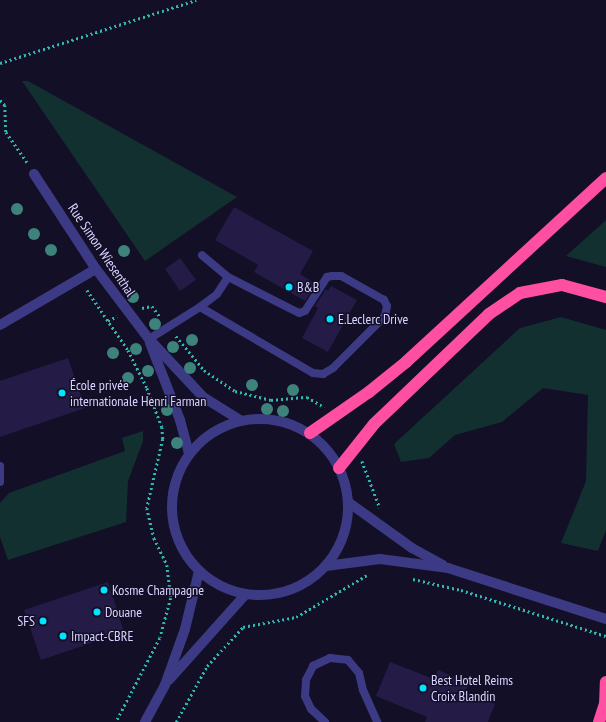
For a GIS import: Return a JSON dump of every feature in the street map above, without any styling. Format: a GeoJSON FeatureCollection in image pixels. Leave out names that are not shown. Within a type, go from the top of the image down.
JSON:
{"type":"FeatureCollection","features":[{"type":"Feature","properties":{"kind":"highway"},"geometry":{"type":"LineString","coordinates":[[310,434],[406,362],[606,178]]}},
{"type":"Feature","properties":{"kind":"highway"},"geometry":{"type":"LineString","coordinates":[[339,468],[374,424],[489,314],[520,293],[562,285],[606,297]]}},
{"type":"Feature","properties":{"kind":"highway"},"geometry":{"type":"LineString","coordinates":[[599,722],[605,703],[606,682]]}},
{"type":"Feature","properties":{"kind":"street","name":"Rue Simon Wiesenthal"},"geometry":{"type":"LineString","coordinates":[[34,174],[96,269],[126,311],[149,339],[203,397],[240,420]]}},
{"type":"Feature","properties":{"kind":"street"},"geometry":{"type":"LineString","coordinates":[[0,325],[96,269]]}},
{"type":"Feature","properties":{"kind":"street","name":"Rue Simon Wiesenthal"},"geometry":{"type":"LineString","coordinates":[[149,339],[180,420],[189,454]]}},
{"type":"Feature","properties":{"kind":"street"},"geometry":{"type":"LineString","coordinates":[[276,419],[310,434],[334,456],[348,488],[348,524],[336,556],[311,581],[278,594],[244,596],[210,582],[186,558],[173,526],[172,491],[189,454],[209,434],[240,420],[276,419]]}},
{"type":"Feature","properties":{"kind":"street"},"geometry":{"type":"LineString","coordinates":[[348,502],[380,526],[448,568]]}},
{"type":"Feature","properties":{"kind":"street"},"geometry":{"type":"LineString","coordinates":[[326,566],[380,559],[448,568],[606,619]]}},
{"type":"Feature","properties":{"kind":"street"},"geometry":{"type":"LineString","coordinates":[[145,722],[165,685],[190,609],[199,571]]}},
{"type":"Feature","properties":{"kind":"street"},"geometry":{"type":"LineString","coordinates":[[165,685],[244,596]]}},
{"type":"Feature","properties":{"kind":"lane"},"geometry":{"type":"LineString","coordinates":[[200,307],[313,373],[323,374],[333,368],[385,316],[387,306],[384,300],[340,276],[332,276],[327,277],[306,311],[299,313],[228,277],[202,255]]}},
{"type":"Feature","properties":{"kind":"lane"},"geometry":{"type":"LineString","coordinates":[[149,339],[200,307],[216,294],[228,277]]}},
{"type":"Feature","properties":{"kind":"lane"},"geometry":{"type":"LineString","coordinates":[[0,466],[0,482]]}},
{"type":"Feature","properties":{"kind":"lane"},"geometry":{"type":"LineString","coordinates":[[325,722],[311,709],[305,696],[306,680],[313,666],[330,658],[348,660],[359,673],[367,701],[377,722]]}},
{"type":"Feature","properties":{"kind":"path"},"geometry":{"type":"LineString","coordinates":[[0,63],[196,0]]}},
{"type":"Feature","properties":{"kind":"path"},"geometry":{"type":"LineString","coordinates":[[0,100],[5,105],[6,132],[34,174]]}},
{"type":"Feature","properties":{"kind":"path"},"geometry":{"type":"LineString","coordinates":[[79,278],[128,350],[147,388],[162,427],[163,439],[147,508],[154,538],[167,565],[171,598],[160,638],[116,722]]}},
{"type":"Feature","properties":{"kind":"path"},"geometry":{"type":"LineString","coordinates":[[108,321],[126,311],[152,306],[204,370],[235,391],[271,400],[307,397],[322,404],[333,417]]}},
{"type":"Feature","properties":{"kind":"path"},"geometry":{"type":"LineString","coordinates":[[357,446],[380,505],[380,526]]}},
{"type":"Feature","properties":{"kind":"path"},"geometry":{"type":"LineString","coordinates":[[222,620],[243,627],[296,617],[371,573],[370,560]]}},
{"type":"Feature","properties":{"kind":"path"},"geometry":{"type":"LineString","coordinates":[[411,578],[461,590],[606,636]]}},
{"type":"Feature","properties":{"kind":"path"},"geometry":{"type":"LineString","coordinates":[[171,598],[190,609]]}},
{"type":"Feature","properties":{"kind":"path"},"geometry":{"type":"LineString","coordinates":[[176,722],[208,666],[243,627]]}},
{"type":"Feature","properties":{"kind":"green space"},"geometry":{"type":"Polygon","coordinates":[[[22,81],[28,81],[237,197],[145,261],[22,81]]]}},
{"type":"Feature","properties":{"kind":"green space"},"geometry":{"type":"Polygon","coordinates":[[[606,220],[606,267],[566,256],[606,220]]]}},
{"type":"Feature","properties":{"kind":"green space"},"geometry":{"type":"Polygon","coordinates":[[[561,317],[606,330],[606,530],[598,551],[561,543],[586,481],[588,395],[543,388],[502,422],[455,435],[429,458],[401,462],[394,444],[520,328],[561,317]]]}},
{"type":"Feature","properties":{"kind":"green space"},"geometry":{"type":"Polygon","coordinates":[[[143,431],[143,441],[128,481],[126,522],[8,560],[0,537],[0,503],[9,493],[125,451],[122,438],[143,431]]]}},
{"type":"Feature","properties":{"kind":"building"},"geometry":{"type":"Polygon","coordinates":[[[234,207],[313,251],[300,274],[316,284],[305,301],[254,272],[258,265],[215,240],[234,207]]]}},
{"type":"Feature","properties":{"kind":"building"},"geometry":{"type":"Polygon","coordinates":[[[180,258],[196,280],[180,291],[165,269],[180,258]]]}},
{"type":"Feature","properties":{"kind":"building","name":"E.Leclerc Drive"},"geometry":{"type":"Polygon","coordinates":[[[331,286],[357,300],[328,352],[302,338],[318,308],[315,306],[326,289],[328,291],[331,286]]]}},
{"type":"Feature","properties":{"kind":"building"},"geometry":{"type":"Polygon","coordinates":[[[68,358],[85,408],[0,437],[0,381],[68,358]]]}},
{"type":"Feature","properties":{"kind":"building"},"geometry":{"type":"Polygon","coordinates":[[[108,582],[124,632],[41,660],[24,610],[108,582]]]}},
{"type":"Feature","properties":{"kind":"building","name":"Best Hotel Reims Croix Blandin"},"geometry":{"type":"Polygon","coordinates":[[[390,662],[434,679],[438,670],[469,683],[465,692],[495,704],[488,722],[425,722],[427,717],[376,696],[390,662]]]}},
{"type":"Feature","properties":{"kind":"place","name":"B&B"},"geometry":{"type":"Point","coordinates":[289,287]}},
{"type":"Feature","properties":{"kind":"place","name":"E.Leclerc Drive"},"geometry":{"type":"Point","coordinates":[330,319]}},
{"type":"Feature","properties":{"kind":"place","name":"École privée internationale Henri Farman"},"geometry":{"type":"Point","coordinates":[62,393]}},
{"type":"Feature","properties":{"kind":"place","name":"Kosme Champagne"},"geometry":{"type":"Point","coordinates":[104,590]}},
{"type":"Feature","properties":{"kind":"place","name":"Douane"},"geometry":{"type":"Point","coordinates":[97,612]}},
{"type":"Feature","properties":{"kind":"place","name":"SFS"},"geometry":{"type":"Point","coordinates":[43,621]}},
{"type":"Feature","properties":{"kind":"place","name":"Impact-CBRE"},"geometry":{"type":"Point","coordinates":[63,636]}},
{"type":"Feature","properties":{"kind":"place","name":"Best Hotel Reims Croix Blandin"},"geometry":{"type":"Point","coordinates":[423,688]}}]}
